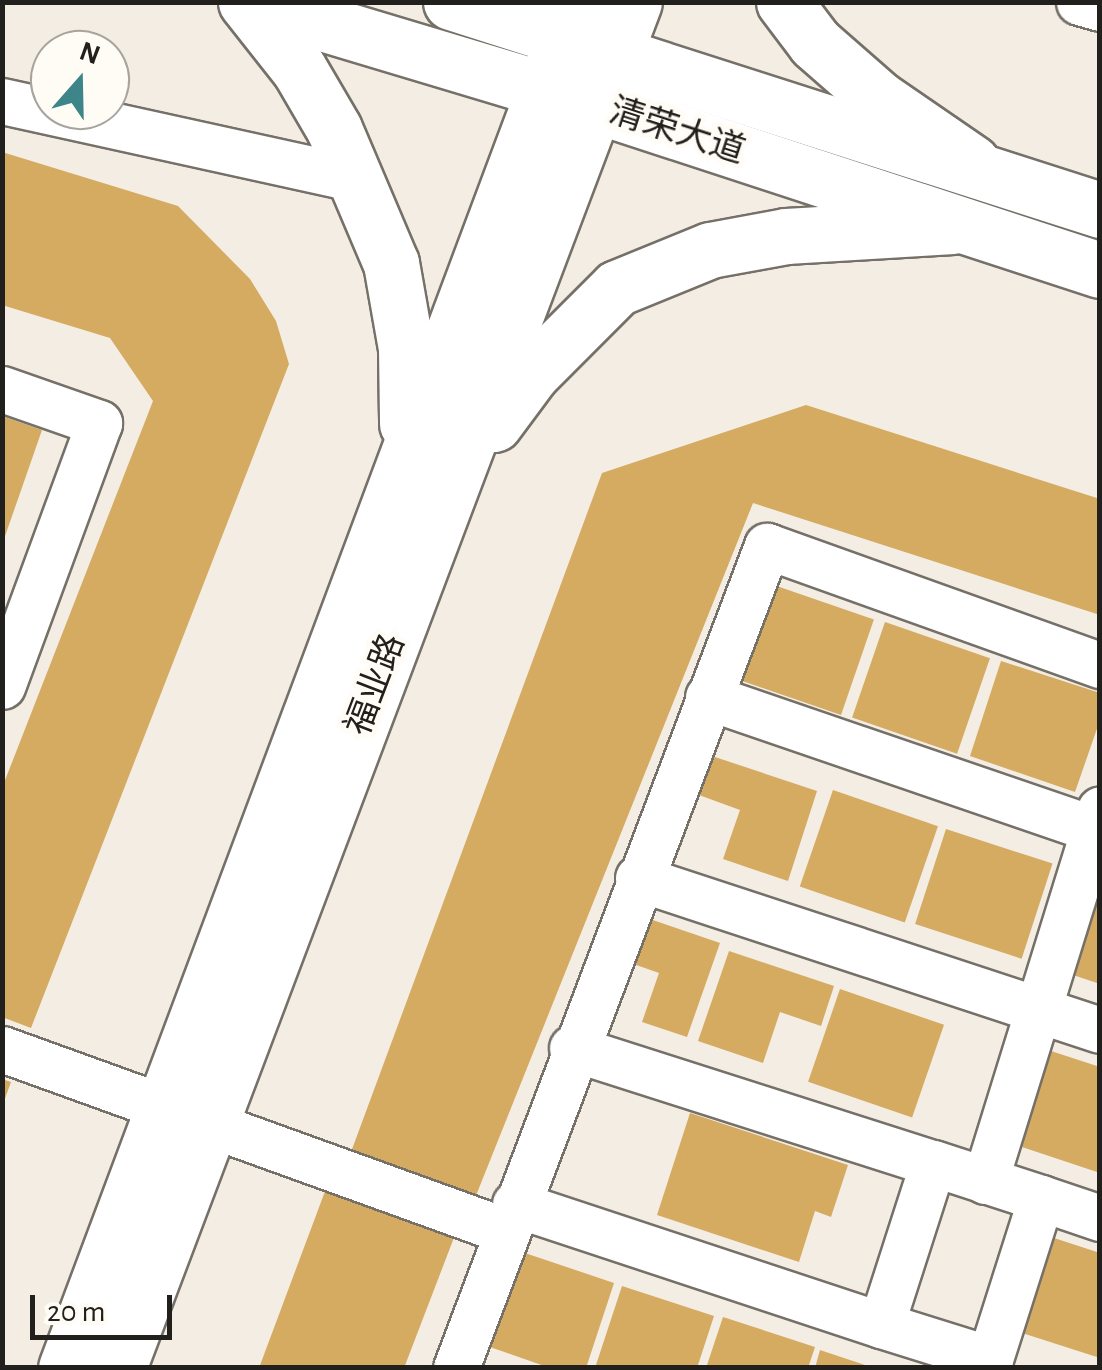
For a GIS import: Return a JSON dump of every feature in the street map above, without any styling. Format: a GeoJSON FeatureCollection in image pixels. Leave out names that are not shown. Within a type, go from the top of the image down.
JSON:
{"type":"FeatureCollection","features":[{"type":"Feature","properties":{"kind":"street","name":"清荣大道"},"geometry":{"type":"LineString","coordinates":[[249,2],[570,97],[1100,270]]}},
{"type":"Feature","properties":{"kind":"street"},"geometry":{"type":"LineString","coordinates":[[249,2],[299,69],[357,179],[390,263],[429,472]]}},
{"type":"Feature","properties":{"kind":"street","name":"清荣大道"},"geometry":{"type":"LineString","coordinates":[[451,2],[586,31],[987,174],[1100,210]]}},
{"type":"Feature","properties":{"kind":"street","name":"福业路"},"geometry":{"type":"LineString","coordinates":[[66,1368],[187,1116],[570,97],[586,31],[634,2]]}},
{"type":"Feature","properties":{"kind":"street"},"geometry":{"type":"LineString","coordinates":[[784,2],[816,43],[879,99],[987,174]]}},
{"type":"Feature","properties":{"kind":"street"},"geometry":{"type":"LineString","coordinates":[[1079,2],[1100,8]]}},
{"type":"Feature","properties":{"kind":"street"},"geometry":{"type":"LineString","coordinates":[[2,101],[357,179]]}},
{"type":"Feature","properties":{"kind":"street"},"geometry":{"type":"LineString","coordinates":[[429,472],[617,288],[710,250],[786,236],[968,226]]}},
{"type":"Feature","properties":{"kind":"street"},"geometry":{"type":"LineString","coordinates":[[2,389],[99,423],[20,585],[2,686]]}},
{"type":"Feature","properties":{"kind":"street"},"geometry":{"type":"LineString","coordinates":[[457,1367],[572,1048],[767,546],[1100,665]]}},
{"type":"Feature","properties":{"kind":"street"},"geometry":{"type":"LineString","coordinates":[[708,697],[1098,823],[986,1180]]}},
{"type":"Feature","properties":{"kind":"street"},"geometry":{"type":"LineString","coordinates":[[638,878],[1100,1030]]}},
{"type":"Feature","properties":{"kind":"street"},"geometry":{"type":"LineString","coordinates":[[572,1048],[1100,1218]]}},
{"type":"Feature","properties":{"kind":"street"},"geometry":{"type":"LineString","coordinates":[[2,1049],[187,1116],[510,1217],[881,1324],[938,1356],[1002,1363],[1041,1198]]}},
{"type":"Feature","properties":{"kind":"street","name":"福业路"},"geometry":{"type":"LineString","coordinates":[[118,1368],[187,1116]]}},
{"type":"Feature","properties":{"kind":"street"},"geometry":{"type":"LineString","coordinates":[[881,1324],[932,1163]]}},
{"type":"Feature","properties":{"kind":"building"},"geometry":{"type":"Polygon","coordinates":[[[2,152],[178,206],[250,279],[276,321],[289,364],[31,1028],[2,1017],[2,788],[153,401],[110,338],[2,305],[2,152]]]}},
{"type":"Feature","properties":{"kind":"building"},"geometry":{"type":"Polygon","coordinates":[[[806,405],[1100,499],[1100,615],[753,503],[475,1198],[351,1152],[602,473],[806,405]]]}},
{"type":"Feature","properties":{"kind":"building"},"geometry":{"type":"Polygon","coordinates":[[[2,416],[42,430],[3,542],[2,542],[2,416]]]}},
{"type":"Feature","properties":{"kind":"building"},"geometry":{"type":"Polygon","coordinates":[[[768,583],[874,619],[841,715],[735,678],[768,583]]]}},
{"type":"Feature","properties":{"kind":"building"},"geometry":{"type":"Polygon","coordinates":[[[885,622],[990,658],[957,754],[852,717],[885,622]]]}},
{"type":"Feature","properties":{"kind":"building"},"geometry":{"type":"Polygon","coordinates":[[[1001,661],[1100,693],[1100,720],[1075,792],[970,756],[1001,661]]]}},
{"type":"Feature","properties":{"kind":"building"},"geometry":{"type":"Polygon","coordinates":[[[712,756],[817,791],[788,881],[723,859],[740,810],[699,795],[712,756]]]}},
{"type":"Feature","properties":{"kind":"building"},"geometry":{"type":"Polygon","coordinates":[[[833,790],[938,826],[905,923],[800,886],[833,790]]]}},
{"type":"Feature","properties":{"kind":"building"},"geometry":{"type":"Polygon","coordinates":[[[946,829],[1053,864],[1022,959],[915,924],[946,829]]]}},
{"type":"Feature","properties":{"kind":"building"},"geometry":{"type":"Polygon","coordinates":[[[1100,886],[1100,984],[1070,974],[1100,886]]]}},
{"type":"Feature","properties":{"kind":"building"},"geometry":{"type":"Polygon","coordinates":[[[641,916],[720,943],[687,1037],[642,1022],[659,973],[625,961],[641,916]]]}},
{"type":"Feature","properties":{"kind":"building"},"geometry":{"type":"Polygon","coordinates":[[[729,951],[834,986],[821,1026],[780,1012],[763,1063],[698,1041],[729,951]]]}},
{"type":"Feature","properties":{"kind":"building"},"geometry":{"type":"Polygon","coordinates":[[[840,989],[944,1025],[912,1117],[808,1082],[840,989]]]}},
{"type":"Feature","properties":{"kind":"building"},"geometry":{"type":"Polygon","coordinates":[[[1051,1051],[1100,1067],[1100,1173],[1019,1146],[1051,1051]]]}},
{"type":"Feature","properties":{"kind":"building"},"geometry":{"type":"Polygon","coordinates":[[[2,1079],[11,1082],[3,1104],[2,1104],[2,1079]]]}},
{"type":"Feature","properties":{"kind":"building"},"geometry":{"type":"Polygon","coordinates":[[[690,1113],[848,1165],[831,1217],[815,1211],[799,1262],[657,1215],[690,1113]]]}},
{"type":"Feature","properties":{"kind":"building"},"geometry":{"type":"Polygon","coordinates":[[[327,1186],[455,1235],[404,1368],[259,1368],[327,1186]]]}},
{"type":"Feature","properties":{"kind":"building"},"geometry":{"type":"Polygon","coordinates":[[[1051,1237],[1100,1253],[1100,1358],[1019,1332],[1051,1237]]]}},
{"type":"Feature","properties":{"kind":"building"},"geometry":{"type":"Polygon","coordinates":[[[522,1252],[614,1283],[586,1368],[550,1368],[490,1347],[522,1252]]]}},
{"type":"Feature","properties":{"kind":"building"},"geometry":{"type":"Polygon","coordinates":[[[622,1286],[714,1316],[697,1368],[595,1368],[622,1286]]]}},
{"type":"Feature","properties":{"kind":"building"},"geometry":{"type":"Polygon","coordinates":[[[723,1317],[815,1347],[808,1368],[706,1368],[723,1317]]]}},
{"type":"Feature","properties":{"kind":"building"},"geometry":{"type":"Polygon","coordinates":[[[820,1350],[871,1367],[815,1368],[820,1350]]]}}]}
